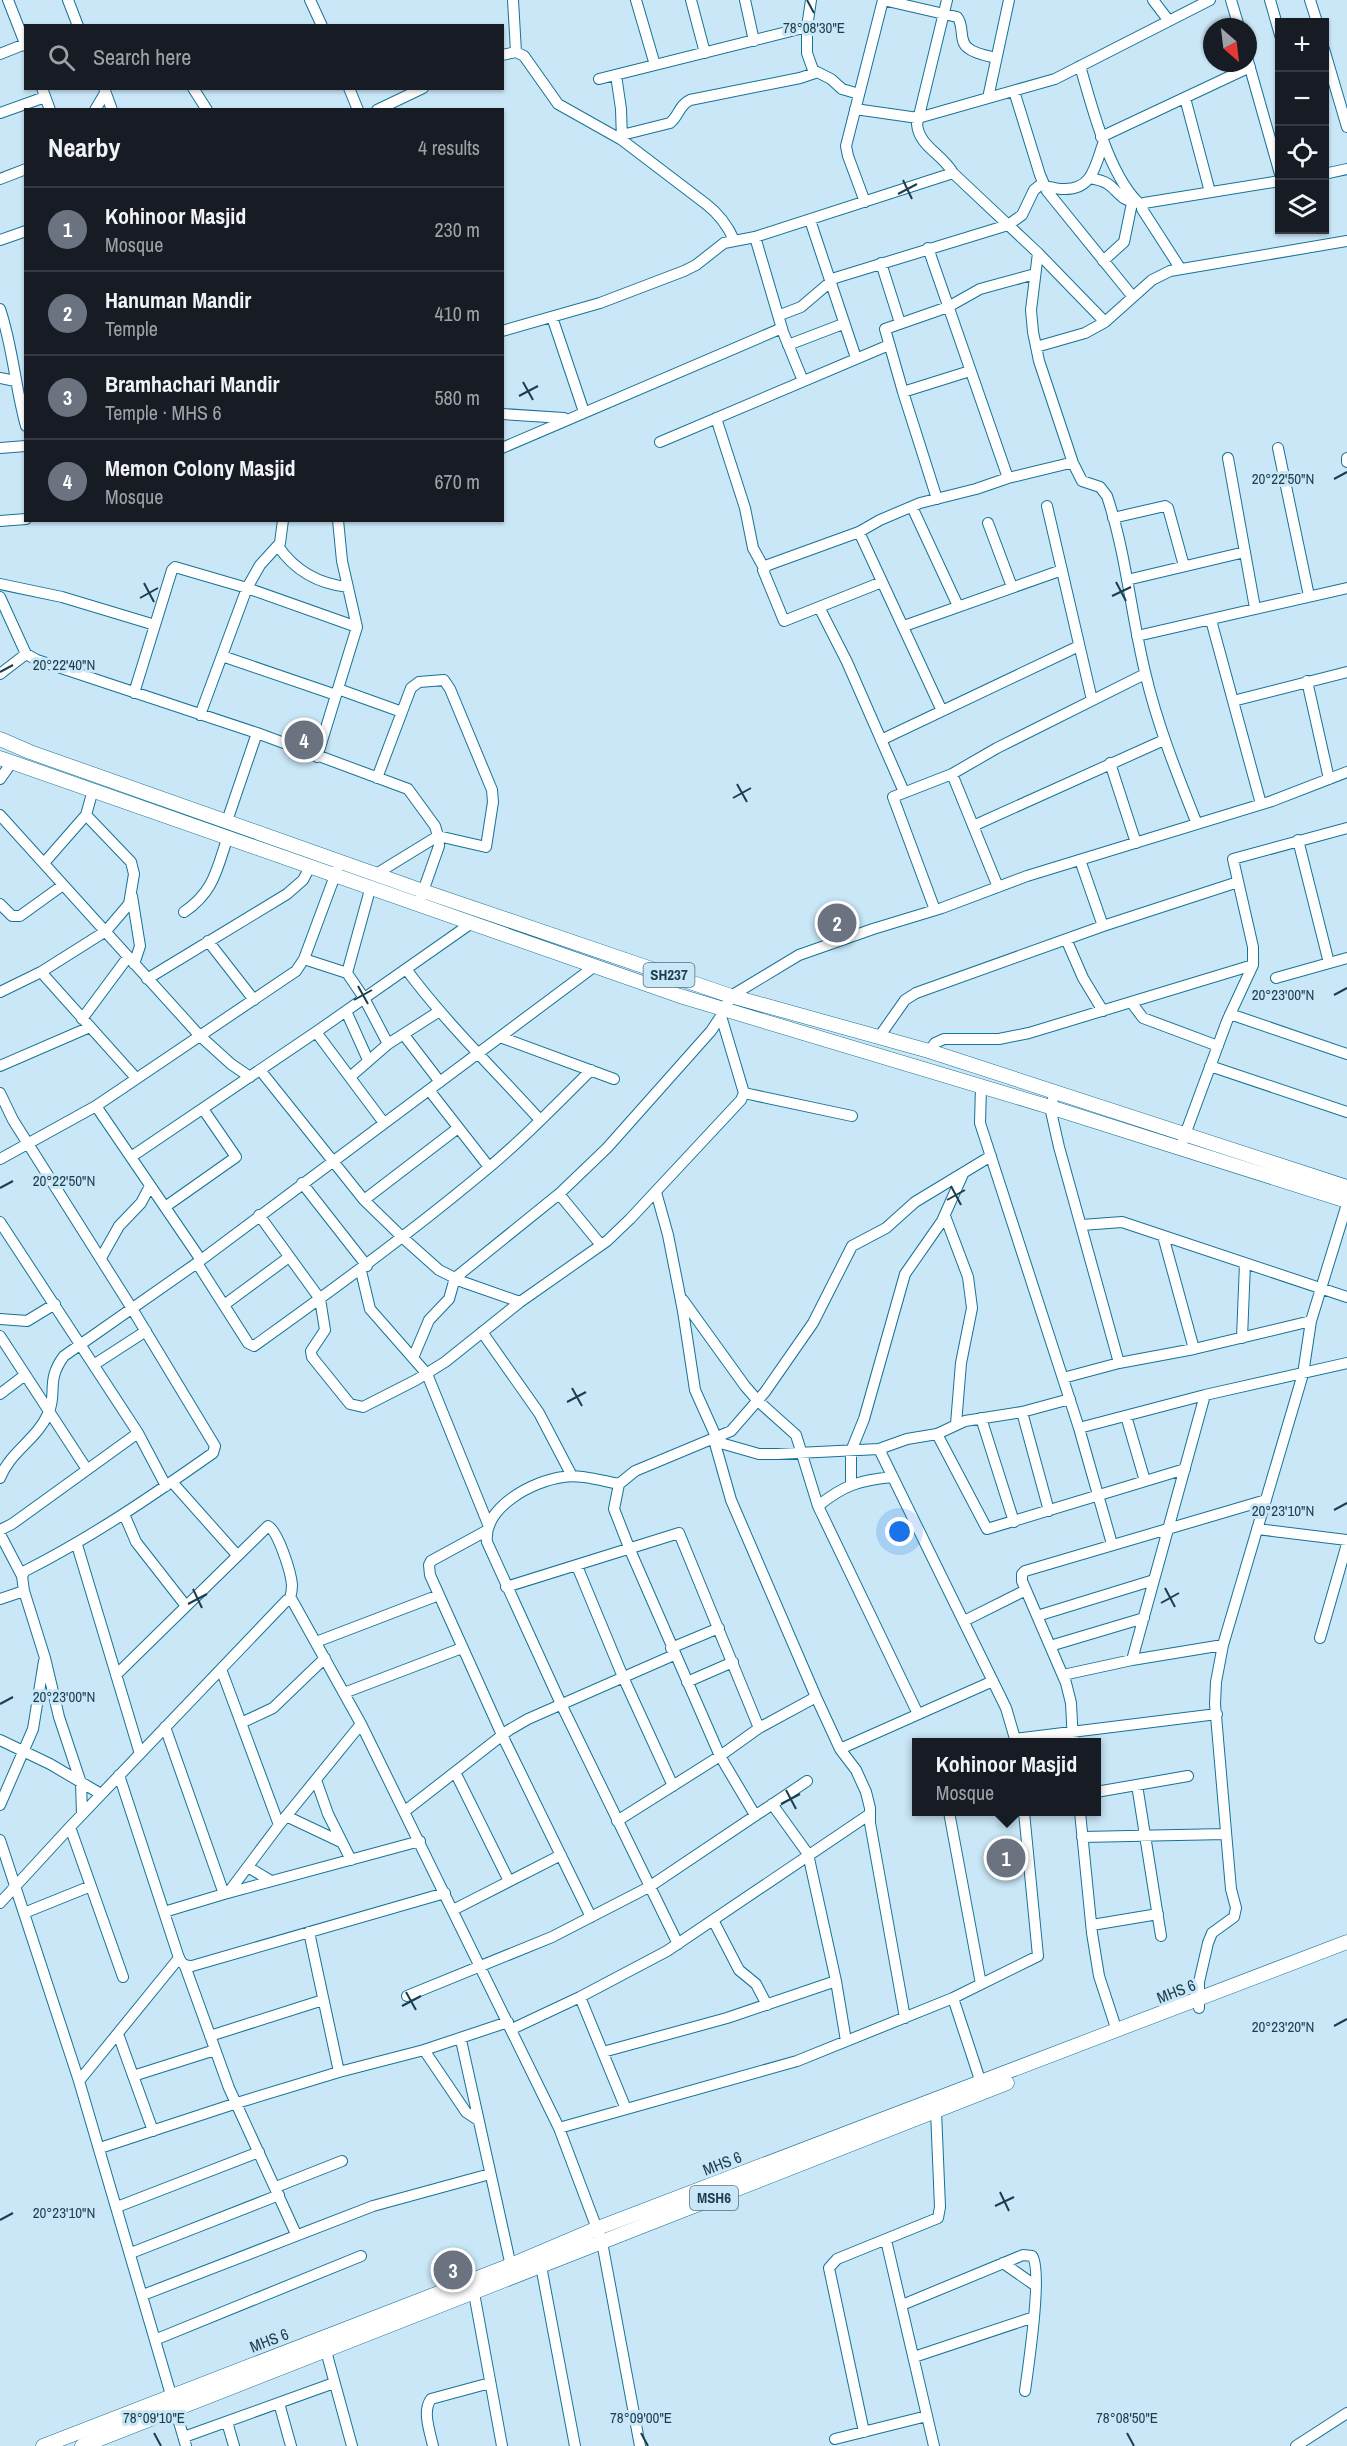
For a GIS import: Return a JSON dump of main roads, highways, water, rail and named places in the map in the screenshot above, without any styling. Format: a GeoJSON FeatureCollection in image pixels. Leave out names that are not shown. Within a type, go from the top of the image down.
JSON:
{"type":"FeatureCollection","features":[{"type":"Feature","properties":{"kind":"main road","name":"SH237"},"geometry":{"type":"LineString","coordinates":[[0,739],[30,752],[226,821],[338,868],[421,897],[731,996],[929,1051],[1347,1186]]}},
{"type":"Feature","properties":{"kind":"main road","name":"SH237"},"geometry":{"type":"LineString","coordinates":[[6,760],[311,865],[338,868]]}},
{"type":"Feature","properties":{"kind":"main road","name":"SH237"},"geometry":{"type":"LineString","coordinates":[[421,897],[473,922],[723,1012],[1050,1107],[1347,1203]]}},
{"type":"Feature","properties":{"kind":"main road","name":"MHS 6"},"geometry":{"type":"LineString","coordinates":[[43,2446],[173,2395],[512,2271],[598,2228],[983,2088],[1117,2031],[1199,2004],[1347,1942]]}},
{"type":"Feature","properties":{"kind":"main road","name":"MSH6"},"geometry":{"type":"LineString","coordinates":[[82,2446],[474,2293],[512,2271],[541,2266],[936,2111],[983,2088],[1199,2004],[1347,1950]]}},
{"type":"Feature","properties":{"kind":"place","name":"Memon Colony Masjid"},"geometry":{"type":"Point","coordinates":[304,740]}},
{"type":"Feature","properties":{"kind":"place","name":"Hanuman Mandir"},"geometry":{"type":"Point","coordinates":[837,923]}},
{"type":"Feature","properties":{"kind":"place","name":"Kohinoor Masjid"},"geometry":{"type":"Point","coordinates":[1006,1858]}},
{"type":"Feature","properties":{"kind":"place","name":"Bramhachari Mandir"},"geometry":{"type":"Point","coordinates":[453,2270]}}]}
